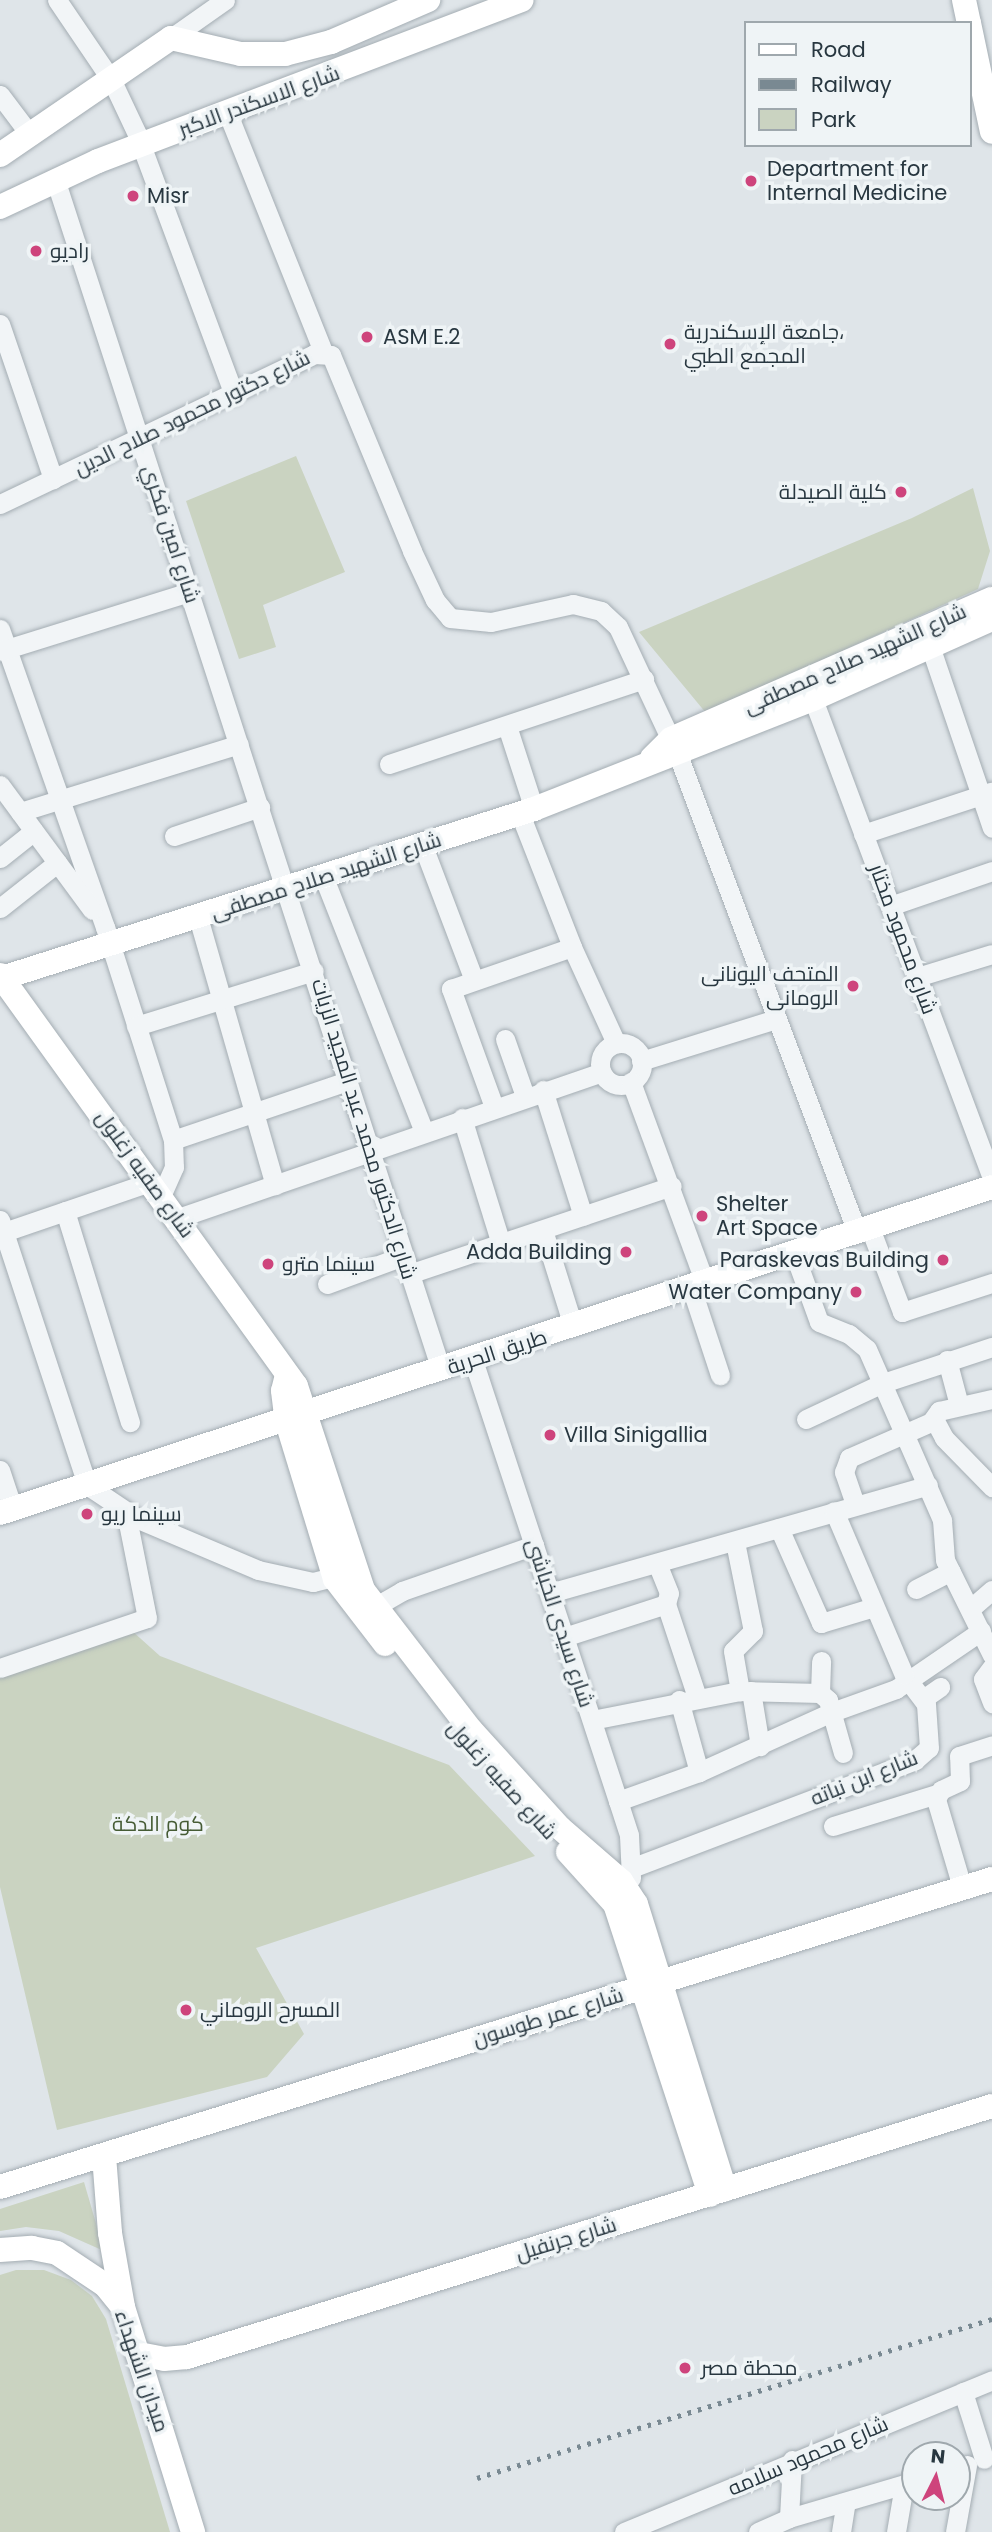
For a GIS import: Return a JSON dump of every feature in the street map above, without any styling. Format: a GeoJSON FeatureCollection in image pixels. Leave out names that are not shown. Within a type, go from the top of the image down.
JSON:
{"type":"FeatureCollection","features":[{"type":"Feature","properties":{"kind":"main road","name":"شارع الاسكندر الاكبر"},"geometry":{"type":"LineString","coordinates":[[171,38],[241,54],[285,54],[331,42],[428,0]]}},
{"type":"Feature","properties":{"kind":"main road","name":"شارع الاسكندر الاكبر"},"geometry":{"type":"LineString","coordinates":[[0,207],[55,179],[141,144],[228,114],[521,0]]}},
{"type":"Feature","properties":{"kind":"main road"},"geometry":{"type":"LineString","coordinates":[[964,0],[969,21]]}},
{"type":"Feature","properties":{"kind":"main road"},"geometry":{"type":"LineString","coordinates":[[971,29],[986,76],[992,132]]}},
{"type":"Feature","properties":{"kind":"main road"},"geometry":{"type":"LineString","coordinates":[[0,155],[112,81],[171,38]]}},
{"type":"Feature","properties":{"kind":"main road","name":"شارع الشهيد صلاح مصطفى"},"geometry":{"type":"LineString","coordinates":[[1,977],[108,936],[198,917],[527,811],[648,764],[674,747],[992,599]]}},
{"type":"Feature","properties":{"kind":"main road","name":"شارع الشهيد صلاح مصطفى"},"geometry":{"type":"LineString","coordinates":[[674,747],[813,699],[992,620]]}},
{"type":"Feature","properties":{"kind":"main road","name":"شارع صفيه زغلول"},"geometry":{"type":"LineString","coordinates":[[1,977],[178,1218],[287,1376],[344,1575],[454,1719],[625,1887],[717,2192]]}},
{"type":"Feature","properties":{"kind":"main road","name":"طريق الحرية"},"geometry":{"type":"LineString","coordinates":[[7,1511],[473,1360],[992,1187]]}},
{"type":"Feature","properties":{"kind":"main road","name":"شارع عمر طوسون"},"geometry":{"type":"LineString","coordinates":[[0,2187],[992,1879]]}},
{"type":"Feature","properties":{"kind":"main road","name":"شارع جرنفيل"},"geometry":{"type":"LineString","coordinates":[[139,2354],[164,2359],[187,2357],[992,2106]]}},
{"type":"Feature","properties":{"kind":"main road"},"geometry":{"type":"LineString","coordinates":[[104,2156],[110,2234],[123,2307]]}},
{"type":"Feature","properties":{"kind":"main road","name":"ميدان الشهداء"},"geometry":{"type":"LineString","coordinates":[[0,2250],[32,2248],[57,2253],[104,2285],[123,2307],[192,2532]]}},
{"type":"Feature","properties":{"kind":"street"},"geometry":{"type":"LineString","coordinates":[[57,0],[112,81],[141,144],[234,395]]}},
{"type":"Feature","properties":{"kind":"street"},"geometry":{"type":"LineString","coordinates":[[171,38],[225,0]]}},
{"type":"Feature","properties":{"kind":"street"},"geometry":{"type":"LineString","coordinates":[[0,95],[31,136]]}},
{"type":"Feature","properties":{"kind":"street"},"geometry":{"type":"LineString","coordinates":[[228,114],[323,352]]}},
{"type":"Feature","properties":{"kind":"street","name":"شارع امين فكري"},"geometry":{"type":"LineString","coordinates":[[55,179],[287,889]]}},
{"type":"Feature","properties":{"kind":"street"},"geometry":{"type":"LineString","coordinates":[[0,324],[53,479]]}},
{"type":"Feature","properties":{"kind":"street","name":"شارع دكتور محمود صلاح الدين"},"geometry":{"type":"LineString","coordinates":[[0,504],[141,440],[323,352],[334,359],[435,600],[450,618],[471,623],[573,604],[594,608],[618,627],[644,679]]}},
{"type":"Feature","properties":{"kind":"street"},"geometry":{"type":"LineString","coordinates":[[4,650],[189,592]]}},
{"type":"Feature","properties":{"kind":"street"},"geometry":{"type":"LineString","coordinates":[[0,629],[4,650],[108,936],[173,1140],[174,1167],[156,1189],[2,1226],[87,1485],[126,1513],[258,1570],[313,1582],[344,1575]]}},
{"type":"Feature","properties":{"kind":"street"},"geometry":{"type":"LineString","coordinates":[[930,646],[986,793],[992,828]]}},
{"type":"Feature","properties":{"kind":"street"},"geometry":{"type":"LineString","coordinates":[[389,764],[644,679],[674,747],[814,1118],[902,1312],[992,1283]]}},
{"type":"Feature","properties":{"kind":"street","name":"شارع محمود مختار"},"geometry":{"type":"LineString","coordinates":[[813,699],[992,1178]]}},
{"type":"Feature","properties":{"kind":"street"},"geometry":{"type":"LineString","coordinates":[[506,726],[527,811],[572,947],[616,1043]]}},
{"type":"Feature","properties":{"kind":"street"},"geometry":{"type":"LineString","coordinates":[[8,801],[60,800],[239,744]]}},
{"type":"Feature","properties":{"kind":"street"},"geometry":{"type":"LineString","coordinates":[[863,834],[986,793]]}},
{"type":"Feature","properties":{"kind":"street"},"geometry":{"type":"LineString","coordinates":[[8,801],[34,831],[108,936]]}},
{"type":"Feature","properties":{"kind":"street"},"geometry":{"type":"LineString","coordinates":[[174,836],[260,807]]}},
{"type":"Feature","properties":{"kind":"street"},"geometry":{"type":"LineString","coordinates":[[0,858],[34,831]]}},
{"type":"Feature","properties":{"kind":"street"},"geometry":{"type":"LineString","coordinates":[[424,846],[474,981]]}},
{"type":"Feature","properties":{"kind":"street"},"geometry":{"type":"LineString","coordinates":[[0,908],[57,863]]}},
{"type":"Feature","properties":{"kind":"street"},"geometry":{"type":"LineString","coordinates":[[890,906],[992,871]]}},
{"type":"Feature","properties":{"kind":"street"},"geometry":{"type":"LineString","coordinates":[[324,877],[424,1132]]}},
{"type":"Feature","properties":{"kind":"street","name":"شارع الدكتور محمد عبد المجيد الزيات"},"geometry":{"type":"LineString","coordinates":[[287,889],[441,1370]]}},
{"type":"Feature","properties":{"kind":"street"},"geometry":{"type":"LineString","coordinates":[[198,917],[275,1185]]}},
{"type":"Feature","properties":{"kind":"street"},"geometry":{"type":"LineString","coordinates":[[494,1107],[452,993],[454,987],[572,947]]}},
{"type":"Feature","properties":{"kind":"street"},"geometry":{"type":"LineString","coordinates":[[917,977],[992,954]]}},
{"type":"Feature","properties":{"kind":"street"},"geometry":{"type":"LineString","coordinates":[[136,1026],[314,971]]}},
{"type":"Feature","properties":{"kind":"street"},"geometry":{"type":"LineString","coordinates":[[720,1375],[672,1186],[631,1082],[641,1061],[776,1019]]}},
{"type":"Feature","properties":{"kind":"street"},"geometry":{"type":"LineString","coordinates":[[505,1039],[534,1093],[583,1216]]}},
{"type":"Feature","properties":{"kind":"street"},"geometry":{"type":"LineString","coordinates":[[616,1043],[630,1045],[641,1061]]}},
{"type":"Feature","properties":{"kind":"street"},"geometry":{"type":"LineString","coordinates":[[616,1043],[601,1058],[602,1072],[611,1082],[631,1082]]}},
{"type":"Feature","properties":{"kind":"street"},"geometry":{"type":"LineString","coordinates":[[178,1218],[534,1093],[602,1072]]}},
{"type":"Feature","properties":{"kind":"street"},"geometry":{"type":"LineString","coordinates":[[173,1140],[347,1081]]}},
{"type":"Feature","properties":{"kind":"street"},"geometry":{"type":"LineString","coordinates":[[462,1118],[502,1244]]}},
{"type":"Feature","properties":{"kind":"street"},"geometry":{"type":"LineString","coordinates":[[327,1284],[502,1244],[672,1186]]}},
{"type":"Feature","properties":{"kind":"street"},"geometry":{"type":"LineString","coordinates":[[65,1211],[130,1422]]}},
{"type":"Feature","properties":{"kind":"street"},"geometry":{"type":"LineString","coordinates":[[543,1230],[573,1326]]}},
{"type":"Feature","properties":{"kind":"street"},"geometry":{"type":"LineString","coordinates":[[794,1253],[819,1322],[859,1340],[883,1382],[907,1433],[944,1526],[942,1549],[992,1655]]}},
{"type":"Feature","properties":{"kind":"street"},"geometry":{"type":"LineString","coordinates":[[806,1419],[883,1382],[992,1347]]}},
{"type":"Feature","properties":{"kind":"street","name":"شارع سيدى الخباشى"},"geometry":{"type":"LineString","coordinates":[[473,1360],[618,1801],[625,1887]]}},
{"type":"Feature","properties":{"kind":"street"},"geometry":{"type":"LineString","coordinates":[[947,1360],[959,1405]]}},
{"type":"Feature","properties":{"kind":"street"},"geometry":{"type":"LineString","coordinates":[[855,1504],[844,1472],[846,1463],[934,1419],[939,1411],[992,1399]]}},
{"type":"Feature","properties":{"kind":"street"},"geometry":{"type":"LineString","coordinates":[[934,1419],[944,1438],[992,1486]]}},
{"type":"Feature","properties":{"kind":"street"},"geometry":{"type":"LineString","coordinates":[[0,1470],[7,1511]]}},
{"type":"Feature","properties":{"kind":"street"},"geometry":{"type":"LineString","coordinates":[[550,1593],[929,1485]]}},
{"type":"Feature","properties":{"kind":"street"},"geometry":{"type":"LineString","coordinates":[[834,1511],[908,1682],[923,1699],[940,1687]]}},
{"type":"Feature","properties":{"kind":"street"},"geometry":{"type":"LineString","coordinates":[[0,1668],[147,1618],[126,1513]]}},
{"type":"Feature","properties":{"kind":"street"},"geometry":{"type":"LineString","coordinates":[[779,1528],[821,1623],[874,1607]]}},
{"type":"Feature","properties":{"kind":"street"},"geometry":{"type":"LineString","coordinates":[[735,1542],[752,1631],[733,1651],[760,1746]]}},
{"type":"Feature","properties":{"kind":"street"},"geometry":{"type":"LineString","coordinates":[[373,1616],[402,1591],[534,1545]]}},
{"type":"Feature","properties":{"kind":"street"},"geometry":{"type":"LineString","coordinates":[[657,1563],[669,1593],[666,1604],[688,1699],[699,1772]]}},
{"type":"Feature","properties":{"kind":"street"},"geometry":{"type":"LineString","coordinates":[[916,1589],[951,1571]]}},
{"type":"Feature","properties":{"kind":"street"},"geometry":{"type":"LineString","coordinates":[[970,1609],[992,1590]]}},
{"type":"Feature","properties":{"kind":"street"},"geometry":{"type":"LineString","coordinates":[[564,1637],[666,1604]]}},
{"type":"Feature","properties":{"kind":"street"},"geometry":{"type":"LineString","coordinates":[[618,1801],[699,1772],[832,1712],[908,1682],[981,1631]]}},
{"type":"Feature","properties":{"kind":"street"},"geometry":{"type":"LineString","coordinates":[[821,1661],[820,1693],[832,1712],[843,1753]]}},
{"type":"Feature","properties":{"kind":"street"},"geometry":{"type":"LineString","coordinates":[[992,1667],[983,1679],[992,1703]]}},
{"type":"Feature","properties":{"kind":"street"},"geometry":{"type":"LineString","coordinates":[[592,1720],[688,1699],[745,1691],[820,1693]]}},
{"type":"Feature","properties":{"kind":"street","name":"شارع ابن نباته"},"geometry":{"type":"LineString","coordinates":[[625,1887],[925,1755],[930,1739],[923,1699]]}},
{"type":"Feature","properties":{"kind":"street"},"geometry":{"type":"LineString","coordinates":[[833,1826],[958,1785],[959,1756],[992,1745]]}},
{"type":"Feature","properties":{"kind":"street"},"geometry":{"type":"LineString","coordinates":[[937,1794],[962,1887]]}},
{"type":"Feature","properties":{"kind":"street","name":"شارع محمود سلامه"},"geometry":{"type":"LineString","coordinates":[[624,2532],[668,2524],[792,2460],[992,2381]]}},
{"type":"Feature","properties":{"kind":"street"},"geometry":{"type":"LineString","coordinates":[[955,2532],[975,2462],[963,2392]]}},
{"type":"Feature","properties":{"kind":"street"},"geometry":{"type":"LineString","coordinates":[[789,2518],[792,2460]]}},
{"type":"Feature","properties":{"kind":"street"},"geometry":{"type":"LineString","coordinates":[[758,2532],[789,2518],[901,2485]]}},
{"type":"Feature","properties":{"kind":"street"},"geometry":{"type":"LineString","coordinates":[[841,2532],[846,2502]]}},
{"type":"Feature","properties":{"kind":"street"},"geometry":{"type":"LineString","coordinates":[[896,2532],[902,2511]]}},
{"type":"Feature","properties":{"kind":"green space"},"geometry":{"type":"Polygon","coordinates":[[[296,456],[345,572],[263,605],[276,647],[239,659],[186,501],[296,456]]]}},
{"type":"Feature","properties":{"kind":"green space"},"geometry":{"type":"Polygon","coordinates":[[[973,488],[990,551],[978,589],[706,713],[639,632],[912,518],[973,488]]]}},
{"type":"Feature","properties":{"kind":"green space","name":"كوم الدكة"},"geometry":{"type":"Polygon","coordinates":[[[131,1630],[160,1656],[449,1765],[535,1856],[256,1948],[304,2034],[267,2077],[57,2130],[0,1887],[0,1675],[131,1630]]]}},
{"type":"Feature","properties":{"kind":"green space"},"geometry":{"type":"Polygon","coordinates":[[[84,2182],[104,2251],[59,2231],[26,2227],[0,2231],[0,2209],[84,2182]]]}},
{"type":"Feature","properties":{"kind":"green space"},"geometry":{"type":"Polygon","coordinates":[[[16,2270],[44,2270],[71,2280],[92,2296],[106,2319],[170,2532],[0,2532],[0,2275],[16,2270]]]}},
{"type":"Feature","properties":{"kind":"railway"},"geometry":{"type":"LineString","coordinates":[[477,2478],[992,2319]]}},
{"type":"Feature","properties":{"kind":"place","name":"Department for Internal Medicine"},"geometry":{"type":"Point","coordinates":[751,181]}},
{"type":"Feature","properties":{"kind":"place","name":"Misr"},"geometry":{"type":"Point","coordinates":[133,196]}},
{"type":"Feature","properties":{"kind":"place","name":"راديو"},"geometry":{"type":"Point","coordinates":[36,251]}},
{"type":"Feature","properties":{"kind":"place","name":"ASM E.2"},"geometry":{"type":"Point","coordinates":[367,337]}},
{"type":"Feature","properties":{"kind":"place","name":"جامعة الإسكندرية، المجمع الطبي"},"geometry":{"type":"Point","coordinates":[670,344]}},
{"type":"Feature","properties":{"kind":"place","name":"كلية الصيدلة"},"geometry":{"type":"Point","coordinates":[901,492]}},
{"type":"Feature","properties":{"kind":"place","name":"المتحف اليونانى الرومانى"},"geometry":{"type":"Point","coordinates":[853,986]}},
{"type":"Feature","properties":{"kind":"place","name":"Shelter Art Space"},"geometry":{"type":"Point","coordinates":[702,1216]}},
{"type":"Feature","properties":{"kind":"place","name":"Adda Building"},"geometry":{"type":"Point","coordinates":[626,1252]}},
{"type":"Feature","properties":{"kind":"place","name":"Paraskevas Building"},"geometry":{"type":"Point","coordinates":[943,1260]}},
{"type":"Feature","properties":{"kind":"place","name":"سينما مترو"},"geometry":{"type":"Point","coordinates":[268,1264]}},
{"type":"Feature","properties":{"kind":"place","name":"Water Company"},"geometry":{"type":"Point","coordinates":[856,1292]}},
{"type":"Feature","properties":{"kind":"place","name":"Villa Sinigallia"},"geometry":{"type":"Point","coordinates":[550,1435]}},
{"type":"Feature","properties":{"kind":"place","name":"سينما ريو"},"geometry":{"type":"Point","coordinates":[87,1514]}},
{"type":"Feature","properties":{"kind":"place","name":"المسرح الروماني"},"geometry":{"type":"Point","coordinates":[186,2010]}},
{"type":"Feature","properties":{"kind":"place","name":"محطة مصر"},"geometry":{"type":"Point","coordinates":[685,2368]}}]}
